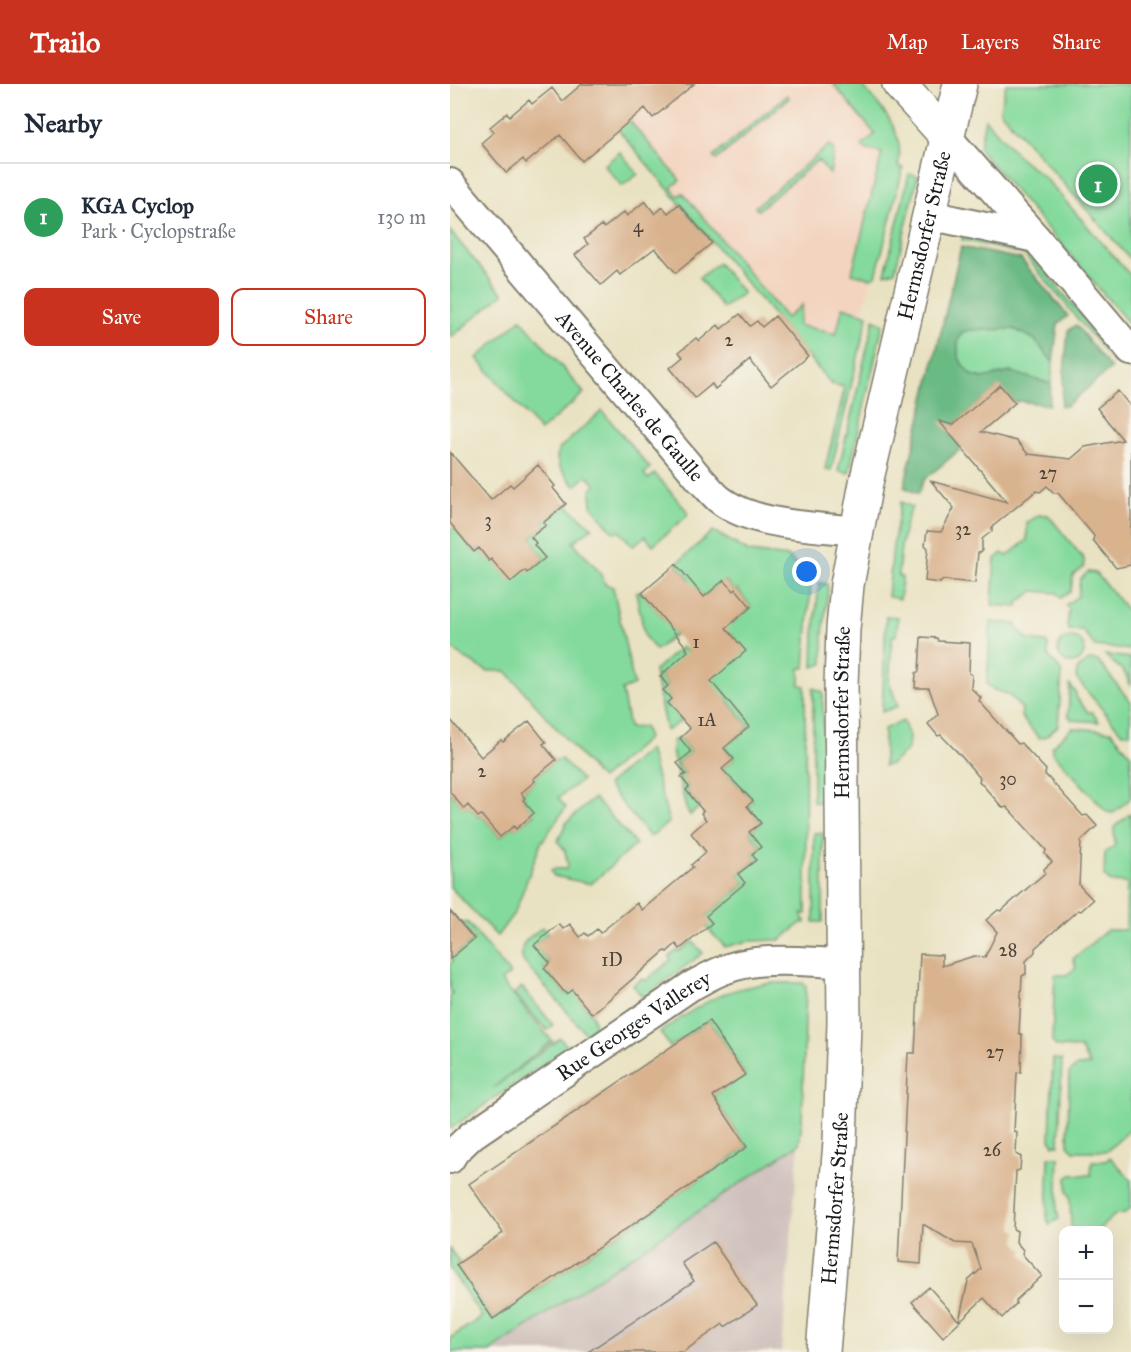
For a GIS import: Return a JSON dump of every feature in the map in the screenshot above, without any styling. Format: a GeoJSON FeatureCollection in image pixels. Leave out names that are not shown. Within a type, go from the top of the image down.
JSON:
{"type":"FeatureCollection","features":[{"type":"Feature","properties":{"kind":"main road"},"geometry":{"type":"LineString","coordinates":[[899,84],[947,137]]}},
{"type":"Feature","properties":{"kind":"main road","name":"Hermsdorfer Straße"},"geometry":{"type":"LineString","coordinates":[[823,1352],[840,1142],[843,963],[841,685],[845,604],[856,531],[960,84]]}},
{"type":"Feature","properties":{"kind":"street"},"geometry":{"type":"LineString","coordinates":[[947,137],[1131,351]]}},
{"type":"Feature","properties":{"kind":"street","name":"Avenue Charles de Gaulle"},"geometry":{"type":"LineString","coordinates":[[450,183],[699,478],[720,499],[743,512],[774,521],[856,531]]}},
{"type":"Feature","properties":{"kind":"street"},"geometry":{"type":"LineString","coordinates":[[929,215],[1036,238]]}},
{"type":"Feature","properties":{"kind":"street","name":"Rue Georges Vallerey"},"geometry":{"type":"LineString","coordinates":[[450,1159],[455,1151],[472,1136],[691,987],[722,970],[742,964],[768,962],[843,963]]}},
{"type":"Feature","properties":{"kind":"shaded area"},"geometry":{"type":"Polygon","coordinates":[[[579,84],[861,84],[893,122],[901,154],[845,387],[831,384],[579,84]]]}},
{"type":"Feature","properties":{"kind":"shaded area"},"geometry":{"type":"Polygon","coordinates":[[[799,1144],[781,1352],[489,1352],[763,1168],[799,1144]]]}},
{"type":"Feature","properties":{"kind":"green space"},"geometry":{"type":"Polygon","coordinates":[[[833,84],[861,84],[890,121],[899,142],[898,166],[903,168],[876,276],[871,278],[852,273],[882,153],[864,149],[862,146],[875,134],[833,84]]]}},
{"type":"Feature","properties":{"kind":"green space"},"geometry":{"type":"Polygon","coordinates":[[[1006,84],[1131,84],[1131,260],[1000,111],[1006,84]]]}},
{"type":"Feature","properties":{"kind":"green space"},"geometry":{"type":"Polygon","coordinates":[[[599,85],[680,180],[671,188],[678,196],[683,193],[786,318],[802,305],[798,325],[836,334],[843,307],[868,315],[831,470],[825,469],[845,387],[831,384],[586,91],[599,85]]]}},
{"type":"Feature","properties":{"kind":"green space"},"geometry":{"type":"Polygon","coordinates":[[[787,95],[789,98],[716,160],[713,157],[787,95]]]}},
{"type":"Feature","properties":{"kind":"green space"},"geometry":{"type":"Polygon","coordinates":[[[985,119],[1017,155],[1046,179],[1131,276],[1131,326],[979,149],[985,119]]]}},
{"type":"Feature","properties":{"kind":"green space"},"geometry":{"type":"Polygon","coordinates":[[[829,145],[834,151],[830,174],[818,160],[758,210],[755,207],[829,145]]]}},
{"type":"Feature","properties":{"kind":"green space"},"geometry":{"type":"Polygon","coordinates":[[[620,152],[638,174],[622,186],[604,165],[620,152]]]}},
{"type":"Feature","properties":{"kind":"green space"},"geometry":{"type":"Polygon","coordinates":[[[909,174],[918,176],[895,271],[885,274],[909,174]]]}},
{"type":"Feature","properties":{"kind":"green space"},"geometry":{"type":"Polygon","coordinates":[[[450,231],[503,294],[450,338],[450,231]]]}},
{"type":"Feature","properties":{"kind":"green space"},"geometry":{"type":"Polygon","coordinates":[[[964,233],[1026,248],[1116,358],[1114,363],[1024,254],[962,240],[964,233]]]}},
{"type":"Feature","properties":{"kind":"green space"},"geometry":{"type":"Polygon","coordinates":[[[961,247],[1021,259],[1068,316],[1058,324],[1053,362],[1034,339],[1014,329],[962,332],[958,341],[958,355],[971,375],[983,378],[1011,372],[1051,384],[1049,405],[1018,401],[1015,403],[1000,386],[947,430],[962,448],[924,480],[918,494],[904,487],[961,247]]]}},
{"type":"Feature","properties":{"kind":"green space"},"geometry":{"type":"Polygon","coordinates":[[[718,263],[743,293],[723,308],[699,278],[718,263]]]}},
{"type":"Feature","properties":{"kind":"green space"},"geometry":{"type":"Polygon","coordinates":[[[521,319],[584,393],[540,431],[477,358],[521,319]]]}},
{"type":"Feature","properties":{"kind":"green space"},"geometry":{"type":"Polygon","coordinates":[[[874,319],[883,324],[849,473],[838,471],[874,319]]]}},
{"type":"Feature","properties":{"kind":"green space"},"geometry":{"type":"Polygon","coordinates":[[[1076,325],[1111,369],[1066,406],[1061,406],[1068,331],[1076,325]]]}},
{"type":"Feature","properties":{"kind":"green space"},"geometry":{"type":"Polygon","coordinates":[[[1014,329],[1034,339],[1053,362],[1051,384],[1011,372],[983,378],[971,375],[962,364],[958,355],[958,341],[962,332],[1014,329]]]}},
{"type":"Feature","properties":{"kind":"green space"},"geometry":{"type":"Polygon","coordinates":[[[602,411],[650,468],[644,474],[648,479],[655,474],[687,511],[687,516],[653,545],[645,536],[633,546],[619,531],[613,532],[592,506],[591,490],[596,485],[587,476],[575,486],[563,473],[558,463],[560,448],[602,411]]]}},
{"type":"Feature","properties":{"kind":"green space"},"geometry":{"type":"Polygon","coordinates":[[[901,502],[912,507],[901,549],[898,576],[902,577],[900,599],[888,597],[893,546],[901,502]]]}},
{"type":"Feature","properties":{"kind":"green space"},"geometry":{"type":"Polygon","coordinates":[[[566,504],[592,528],[573,542],[599,571],[605,584],[613,587],[634,685],[622,690],[629,728],[644,727],[648,738],[601,779],[506,671],[487,671],[462,657],[450,646],[450,529],[454,527],[474,552],[479,548],[489,560],[527,572],[545,558],[534,545],[536,543],[531,537],[545,526],[543,523],[566,504]]]}},
{"type":"Feature","properties":{"kind":"green space"},"geometry":{"type":"Polygon","coordinates":[[[1039,515],[1048,515],[1084,559],[1084,567],[1073,575],[1071,591],[1061,598],[1057,593],[1034,591],[1018,602],[1018,607],[992,605],[995,559],[1002,553],[1007,556],[1027,540],[1027,523],[1039,515]]]}},
{"type":"Feature","properties":{"kind":"green space"},"geometry":{"type":"Polygon","coordinates":[[[713,531],[749,552],[789,557],[805,576],[805,582],[811,582],[805,668],[800,668],[800,685],[805,686],[806,914],[802,914],[806,923],[801,923],[781,940],[748,941],[725,947],[706,927],[706,916],[745,883],[738,874],[756,860],[752,854],[761,847],[749,832],[761,823],[747,806],[753,801],[722,769],[734,759],[722,744],[731,742],[749,727],[729,702],[705,681],[745,651],[731,634],[720,628],[733,622],[751,607],[737,589],[734,591],[725,580],[704,597],[696,588],[692,591],[689,579],[676,564],[713,531]]]}},
{"type":"Feature","properties":{"kind":"green space"},"geometry":{"type":"Polygon","coordinates":[[[1088,572],[1096,573],[1131,615],[1131,650],[1095,646],[1082,630],[1069,630],[1067,626],[1069,609],[1066,605],[1078,596],[1080,579],[1088,572]]]}},
{"type":"Feature","properties":{"kind":"green space"},"geometry":{"type":"Polygon","coordinates":[[[819,583],[827,584],[828,591],[823,635],[823,664],[813,667],[814,634],[819,583]]]}},
{"type":"Feature","properties":{"kind":"green space"},"geometry":{"type":"Polygon","coordinates":[[[641,591],[676,634],[656,650],[645,637],[636,592],[641,591]]]}},
{"type":"Feature","properties":{"kind":"green space"},"geometry":{"type":"Polygon","coordinates":[[[886,616],[898,617],[896,636],[892,636],[889,682],[898,706],[882,712],[886,616]]]}},
{"type":"Feature","properties":{"kind":"green space"},"geometry":{"type":"Polygon","coordinates":[[[991,622],[1016,624],[1016,628],[1029,640],[1046,642],[1048,655],[1062,672],[1058,726],[1045,737],[1039,738],[1021,717],[1022,709],[1008,694],[994,690],[987,684],[991,622]]]}},
{"type":"Feature","properties":{"kind":"green space"},"geometry":{"type":"Polygon","coordinates":[[[1071,637],[1080,641],[1084,650],[1080,659],[1071,663],[1062,659],[1058,650],[1062,641],[1071,637]]]}},
{"type":"Feature","properties":{"kind":"green space"},"geometry":{"type":"Polygon","coordinates":[[[681,647],[690,654],[660,676],[668,686],[664,690],[671,699],[668,703],[682,720],[666,731],[654,671],[681,647]]]}},
{"type":"Feature","properties":{"kind":"green space"},"geometry":{"type":"Polygon","coordinates":[[[1105,655],[1131,658],[1131,686],[1125,674],[1105,655]]]}},
{"type":"Feature","properties":{"kind":"green space"},"geometry":{"type":"Polygon","coordinates":[[[1089,660],[1098,661],[1131,702],[1130,733],[1122,733],[1076,678],[1077,670],[1089,660]]]}},
{"type":"Feature","properties":{"kind":"green space"},"geometry":{"type":"Polygon","coordinates":[[[1070,685],[1076,697],[1099,722],[1072,720],[1068,715],[1070,685]]]}},
{"type":"Feature","properties":{"kind":"green space"},"geometry":{"type":"Polygon","coordinates":[[[813,688],[823,692],[823,802],[813,802],[813,688]]]}},
{"type":"Feature","properties":{"kind":"green space"},"geometry":{"type":"Polygon","coordinates":[[[903,721],[909,736],[908,749],[891,764],[884,766],[884,729],[903,721]]]}},
{"type":"Feature","properties":{"kind":"green space"},"geometry":{"type":"Polygon","coordinates":[[[1072,728],[1111,731],[1131,755],[1131,798],[1113,813],[1107,812],[1052,752],[1052,746],[1072,728]]]}},
{"type":"Feature","properties":{"kind":"green space"},"geometry":{"type":"Polygon","coordinates":[[[680,738],[691,752],[677,763],[686,774],[682,777],[689,787],[686,790],[700,807],[690,815],[686,808],[672,751],[673,741],[680,738]]]}},
{"type":"Feature","properties":{"kind":"green space"},"geometry":{"type":"Polygon","coordinates":[[[649,749],[669,822],[650,837],[607,785],[649,749]]]}},
{"type":"Feature","properties":{"kind":"green space"},"geometry":{"type":"Polygon","coordinates":[[[561,759],[582,780],[558,798],[566,807],[541,843],[515,912],[497,936],[450,887],[450,792],[464,808],[468,805],[478,817],[481,815],[500,837],[534,814],[523,800],[525,798],[521,793],[535,781],[533,779],[556,760],[561,759]]]}},
{"type":"Feature","properties":{"kind":"green space"},"geometry":{"type":"Polygon","coordinates":[[[594,798],[636,844],[591,884],[554,876],[552,869],[566,869],[568,865],[565,851],[558,841],[566,823],[594,798]]]}},
{"type":"Feature","properties":{"kind":"green space"},"geometry":{"type":"Polygon","coordinates":[[[1131,813],[1131,1129],[1107,1151],[1074,1151],[1068,1145],[1069,1073],[1077,1066],[1090,1065],[1080,1048],[1057,1047],[1052,1042],[1055,975],[1066,975],[1076,968],[1073,959],[1107,930],[1126,930],[1127,883],[1111,882],[1104,876],[1105,853],[1115,845],[1114,827],[1131,813]]]}},
{"type":"Feature","properties":{"kind":"green space"},"geometry":{"type":"Polygon","coordinates":[[[814,833],[823,833],[823,922],[814,922],[814,833]]]}},
{"type":"Feature","properties":{"kind":"green space"},"geometry":{"type":"Polygon","coordinates":[[[468,923],[510,974],[501,981],[552,1041],[493,1088],[560,1038],[568,1047],[450,1129],[450,996],[453,994],[450,990],[450,964],[453,961],[451,958],[474,940],[461,924],[468,923]]]}},
{"type":"Feature","properties":{"kind":"green space"},"geometry":{"type":"Polygon","coordinates":[[[543,927],[548,933],[535,945],[550,963],[544,968],[566,994],[576,986],[585,996],[580,1000],[592,1014],[595,1026],[586,1034],[523,961],[523,944],[543,927]]]}},
{"type":"Feature","properties":{"kind":"green space"},"geometry":{"type":"Polygon","coordinates":[[[692,941],[703,953],[643,998],[633,985],[641,979],[645,981],[671,960],[669,957],[677,950],[679,952],[692,941]]]}},
{"type":"Feature","properties":{"kind":"green space"},"geometry":{"type":"Polygon","coordinates":[[[773,983],[803,983],[806,987],[802,1122],[799,1144],[489,1352],[450,1352],[450,1338],[482,1317],[450,1269],[450,1249],[459,1262],[456,1265],[493,1319],[747,1147],[713,1096],[745,1074],[709,1021],[670,1047],[660,1032],[725,993],[773,983]]]}},
{"type":"Feature","properties":{"kind":"green space"},"geometry":{"type":"Polygon","coordinates":[[[522,987],[553,1025],[547,1030],[514,994],[522,987]]]}},
{"type":"Feature","properties":{"kind":"green space"},"geometry":{"type":"Polygon","coordinates":[[[1053,1059],[1062,1060],[1059,1145],[1054,1145],[1050,1139],[1053,1059]]]}},
{"type":"Feature","properties":{"kind":"green space"},"geometry":{"type":"Polygon","coordinates":[[[1049,1157],[1059,1157],[1057,1210],[1059,1219],[1049,1224],[1047,1218],[1049,1157]]]}},
{"type":"Feature","properties":{"kind":"green space"},"geometry":{"type":"Polygon","coordinates":[[[1110,1157],[1131,1180],[1131,1208],[1125,1213],[1116,1214],[1102,1226],[1071,1226],[1067,1178],[1071,1175],[1091,1175],[1092,1161],[1106,1161],[1110,1157]]]}},
{"type":"Feature","properties":{"kind":"building"},"geometry":{"type":"Polygon","coordinates":[[[582,84],[694,84],[653,118],[645,108],[582,161],[560,135],[526,163],[523,159],[506,173],[481,143],[494,132],[490,127],[507,113],[510,116],[529,100],[532,104],[552,88],[562,101],[582,84]]]}},
{"type":"Feature","properties":{"kind":"building"},"geometry":{"type":"Polygon","coordinates":[[[645,201],[655,214],[663,207],[668,213],[679,204],[712,243],[676,273],[655,248],[620,275],[617,271],[601,285],[575,255],[588,244],[584,239],[602,225],[604,228],[624,212],[627,216],[645,201]]]}},
{"type":"Feature","properties":{"kind":"building"},"geometry":{"type":"Polygon","coordinates":[[[740,314],[750,326],[757,321],[762,327],[775,316],[808,356],[771,386],[750,360],[715,389],[712,384],[695,398],[670,368],[683,357],[679,352],[696,338],[699,341],[718,325],[721,329],[740,314]]]}},
{"type":"Feature","properties":{"kind":"building"},"geometry":{"type":"Polygon","coordinates":[[[1000,385],[1015,403],[981,432],[1017,441],[1028,454],[1071,459],[1085,447],[1123,440],[1097,408],[1118,391],[1131,407],[1131,565],[1116,568],[1093,540],[1094,536],[1058,493],[1054,493],[1047,486],[1040,492],[1036,491],[992,527],[992,531],[982,539],[982,552],[978,553],[975,583],[925,581],[927,531],[941,532],[954,508],[931,481],[1007,502],[939,421],[953,425],[1000,385]]]}},
{"type":"Feature","properties":{"kind":"building"},"geometry":{"type":"Polygon","coordinates":[[[450,452],[491,500],[510,484],[513,487],[538,465],[566,504],[543,523],[546,525],[531,537],[536,543],[534,545],[545,558],[527,573],[525,570],[511,582],[479,548],[474,552],[450,523],[450,452]]]}},
{"type":"Feature","properties":{"kind":"building"},"geometry":{"type":"Polygon","coordinates":[[[676,564],[704,597],[724,580],[734,591],[736,589],[751,607],[726,628],[746,651],[711,681],[749,727],[724,748],[734,759],[722,769],[753,801],[747,806],[761,823],[749,832],[761,847],[752,854],[756,860],[738,874],[745,883],[706,916],[712,923],[680,949],[676,944],[667,952],[665,951],[592,1014],[572,990],[566,994],[544,968],[550,963],[534,945],[559,924],[563,929],[570,924],[580,937],[585,933],[588,936],[597,929],[600,933],[637,903],[642,910],[693,867],[691,865],[706,852],[691,833],[706,820],[701,813],[703,811],[686,790],[689,787],[681,777],[686,774],[677,763],[691,752],[680,738],[690,729],[667,703],[671,699],[663,690],[668,686],[660,676],[688,651],[642,593],[676,564]]]}},
{"type":"Feature","properties":{"kind":"building"},"geometry":{"type":"Polygon","coordinates":[[[921,637],[937,638],[938,641],[970,643],[971,688],[981,698],[979,701],[1018,744],[1021,743],[1046,770],[1045,774],[1083,816],[1087,815],[1097,826],[1081,841],[1079,885],[1093,900],[1081,911],[1078,910],[1035,948],[1035,952],[1026,961],[1026,974],[1022,976],[1019,1033],[1022,1035],[1021,1072],[1017,1073],[1014,1131],[1017,1133],[1016,1154],[1021,1157],[1020,1170],[1016,1171],[1013,1229],[1017,1231],[1016,1242],[1023,1250],[1022,1254],[1042,1276],[1016,1300],[1016,1304],[1002,1318],[984,1298],[943,1337],[912,1302],[929,1287],[959,1321],[968,1281],[981,1269],[972,1244],[955,1243],[923,1224],[921,1264],[898,1262],[908,1053],[915,1053],[920,954],[942,955],[942,966],[974,956],[985,957],[997,932],[986,920],[998,910],[1001,911],[1045,873],[1044,869],[1052,862],[1045,854],[1046,850],[1007,807],[1003,808],[961,756],[928,724],[938,714],[929,688],[915,688],[916,673],[919,671],[921,637]]]}},
{"type":"Feature","properties":{"kind":"building"},"geometry":{"type":"Polygon","coordinates":[[[450,719],[481,757],[529,721],[546,742],[543,744],[556,760],[533,779],[535,781],[521,793],[525,798],[523,800],[534,813],[516,829],[514,826],[500,837],[481,815],[478,817],[468,805],[464,809],[450,792],[450,719]]]}},
{"type":"Feature","properties":{"kind":"building"},"geometry":{"type":"Polygon","coordinates":[[[450,911],[474,939],[450,959],[450,911]]]}},
{"type":"Feature","properties":{"kind":"building"},"geometry":{"type":"Polygon","coordinates":[[[709,1021],[745,1075],[713,1096],[747,1147],[493,1319],[456,1265],[503,1233],[469,1184],[709,1021]]]}},
{"type":"Feature","properties":{"kind":"building"},"geometry":{"type":"Polygon","coordinates":[[[713,1242],[757,1305],[725,1327],[723,1324],[683,1352],[588,1352],[694,1281],[682,1263],[713,1242]]]}},
{"type":"Feature","properties":{"kind":"place","name":"KGA Cyclop"},"geometry":{"type":"Point","coordinates":[1098,184]}}]}
